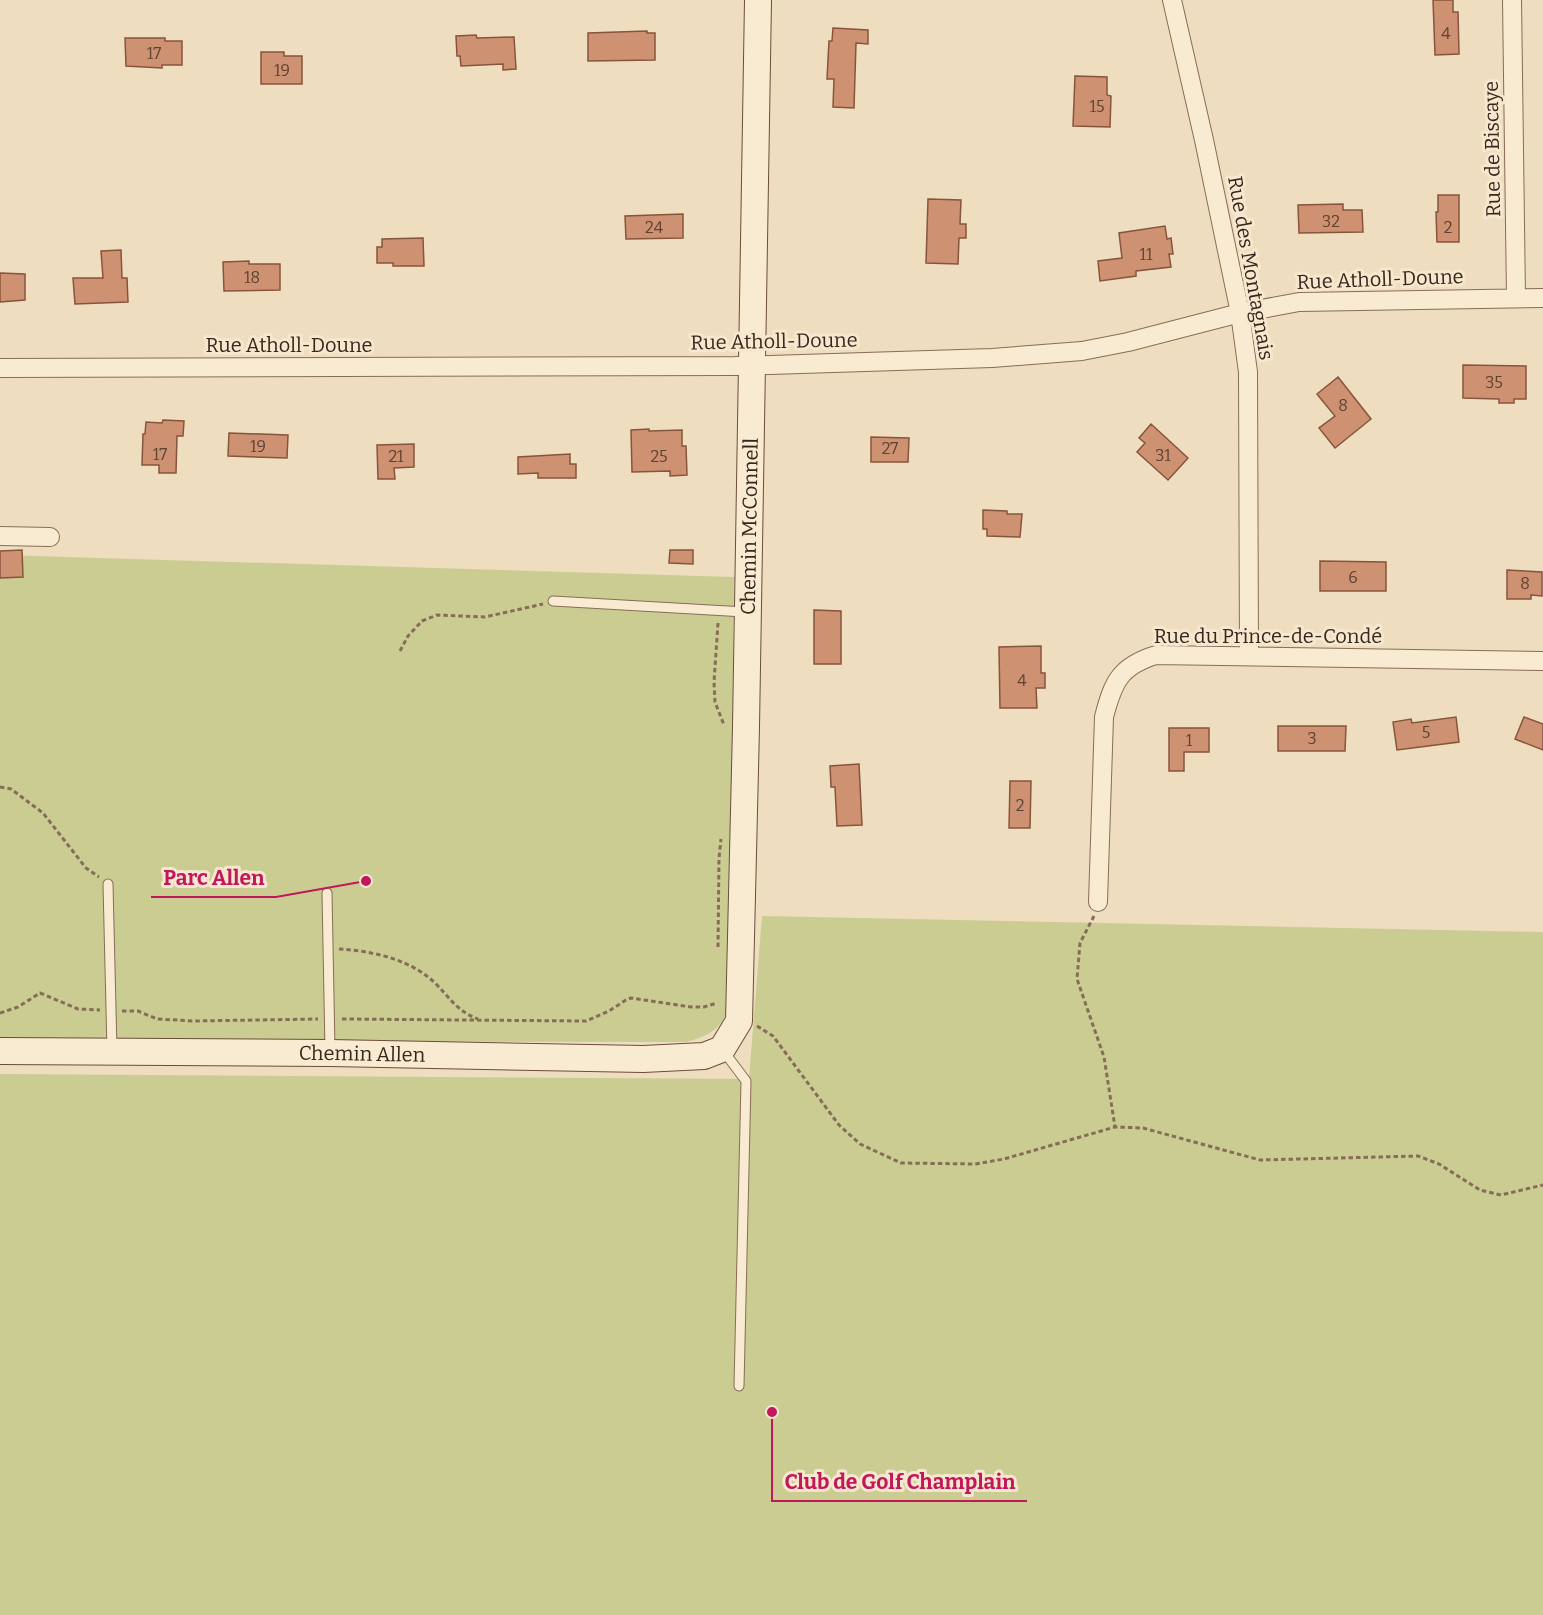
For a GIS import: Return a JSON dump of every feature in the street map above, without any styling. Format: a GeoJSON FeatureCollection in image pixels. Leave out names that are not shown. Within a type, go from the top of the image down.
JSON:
{"type":"FeatureCollection","features":[{"type":"Feature","properties":{"kind":"street","name":"Chemin McConnell"},"geometry":{"type":"LineString","coordinates":[[739,1021],[758,0]]}},
{"type":"Feature","properties":{"kind":"street","name":"Rue des Montagnais"},"geometry":{"type":"LineString","coordinates":[[1172,0],[1240,313],[1248,372],[1249,656]]}},
{"type":"Feature","properties":{"kind":"street","name":"Rue de Biscaye"},"geometry":{"type":"LineString","coordinates":[[1512,0],[1516,298]]}},
{"type":"Feature","properties":{"kind":"street","name":"Rue Atholl-Doune"},"geometry":{"type":"LineString","coordinates":[[0,368],[751,365],[992,358],[1082,351],[1128,342],[1240,313],[1310,301],[1543,298]]}},
{"type":"Feature","properties":{"kind":"street"},"geometry":{"type":"LineString","coordinates":[[0,536],[50,537]]}},
{"type":"Feature","properties":{"kind":"street","name":"Rue du Prince-de-Condé"},"geometry":{"type":"LineString","coordinates":[[1098,902],[1104,717],[1110,693],[1122,674],[1135,662],[1156,656],[1543,661]]}},
{"type":"Feature","properties":{"kind":"street"},"geometry":{"type":"LineString","coordinates":[[722,1049],[739,1021]]}},
{"type":"Feature","properties":{"kind":"street","name":"Chemin Allen"},"geometry":{"type":"LineString","coordinates":[[0,1051],[330,1053],[643,1059],[704,1056],[722,1049]]}},
{"type":"Feature","properties":{"kind":"lane"},"geometry":{"type":"LineString","coordinates":[[553,601],[748,612]]}},
{"type":"Feature","properties":{"kind":"lane"},"geometry":{"type":"LineString","coordinates":[[108,884],[112,1053]]}},
{"type":"Feature","properties":{"kind":"lane"},"geometry":{"type":"LineString","coordinates":[[327,893],[330,1053]]}},
{"type":"Feature","properties":{"kind":"lane"},"geometry":{"type":"LineString","coordinates":[[722,1049],[746,1081],[739,1386]]}},
{"type":"Feature","properties":{"kind":"path"},"geometry":{"type":"LineString","coordinates":[[400,651],[408,636],[422,621],[437,615],[485,617],[553,601]]}},
{"type":"Feature","properties":{"kind":"path"},"geometry":{"type":"LineString","coordinates":[[0,787],[10,789],[43,813],[86,868],[108,884]]}},
{"type":"Feature","properties":{"kind":"path"},"geometry":{"type":"LineString","coordinates":[[1098,902],[1094,916],[1080,943],[1077,979],[1104,1057],[1115,1128]]}},
{"type":"Feature","properties":{"kind":"path"},"geometry":{"type":"LineString","coordinates":[[328,948],[356,950],[398,960],[414,967],[436,984],[457,1008],[480,1020]]}},
{"type":"Feature","properties":{"kind":"path"},"geometry":{"type":"LineString","coordinates":[[0,1013],[18,1007],[40,993],[78,1009],[138,1011],[157,1019],[194,1021],[330,1019],[586,1021],[631,998],[704,1008],[717,1003]]}},
{"type":"Feature","properties":{"kind":"path"},"geometry":{"type":"LineString","coordinates":[[739,1021],[760,1027],[773,1036],[839,1125],[860,1144],[901,1163],[975,1164],[1004,1160],[1115,1128],[1143,1128],[1260,1160],[1418,1156],[1438,1164],[1480,1190],[1501,1195],[1543,1185]]}},
{"type":"Feature","properties":{"kind":"green space"},"geometry":{"type":"Polygon","coordinates":[[[0,555],[734,577],[730,1002],[724,1018],[710,1033],[686,1042],[0,1039],[0,555]]]}},
{"type":"Feature","properties":{"kind":"green space"},"geometry":{"type":"Polygon","coordinates":[[[762,916],[1543,932],[1543,1615],[0,1615],[0,1074],[749,1079],[762,916]]]}},
{"type":"Feature","properties":{"kind":"building"},"geometry":{"type":"Polygon","coordinates":[[[1433,0],[1453,0],[1453,12],[1458,12],[1459,54],[1435,55],[1433,0]]]}},
{"type":"Feature","properties":{"kind":"building"},"geometry":{"type":"Polygon","coordinates":[[[833,28],[868,30],[868,44],[856,43],[854,108],[833,107],[834,79],[827,79],[829,41],[832,41],[833,28]]]}},
{"type":"Feature","properties":{"kind":"building"},"geometry":{"type":"Polygon","coordinates":[[[647,31],[647,33],[655,33],[655,60],[588,61],[588,33],[647,31]]]}},
{"type":"Feature","properties":{"kind":"building"},"geometry":{"type":"Polygon","coordinates":[[[476,35],[477,38],[514,37],[516,69],[503,70],[503,64],[461,66],[460,56],[457,56],[456,36],[476,35]]]}},
{"type":"Feature","properties":{"kind":"building"},"geometry":{"type":"Polygon","coordinates":[[[125,38],[165,38],[165,41],[182,41],[182,65],[162,65],[162,68],[126,66],[125,38]]]}},
{"type":"Feature","properties":{"kind":"building"},"geometry":{"type":"Polygon","coordinates":[[[261,52],[284,52],[284,56],[302,56],[302,84],[261,84],[261,52]]]}},
{"type":"Feature","properties":{"kind":"building"},"geometry":{"type":"Polygon","coordinates":[[[1075,76],[1107,77],[1107,95],[1111,96],[1110,127],[1073,126],[1075,76]]]}},
{"type":"Feature","properties":{"kind":"building"},"geometry":{"type":"Polygon","coordinates":[[[1438,195],[1459,195],[1459,242],[1437,242],[1438,195]]]}},
{"type":"Feature","properties":{"kind":"building"},"geometry":{"type":"Polygon","coordinates":[[[928,199],[961,200],[960,224],[966,224],[966,238],[959,238],[958,264],[926,263],[928,199]]]}},
{"type":"Feature","properties":{"kind":"building"},"geometry":{"type":"Polygon","coordinates":[[[1343,204],[1343,210],[1362,210],[1363,232],[1299,233],[1298,205],[1343,204]]]}},
{"type":"Feature","properties":{"kind":"building"},"geometry":{"type":"Polygon","coordinates":[[[683,214],[683,238],[626,239],[625,216],[683,214]]]}},
{"type":"Feature","properties":{"kind":"building"},"geometry":{"type":"Polygon","coordinates":[[[1165,226],[1167,239],[1171,238],[1173,254],[1169,254],[1171,267],[1136,271],[1136,276],[1100,281],[1098,261],[1122,258],[1119,233],[1165,226]]]}},
{"type":"Feature","properties":{"kind":"building"},"geometry":{"type":"Polygon","coordinates":[[[423,238],[424,266],[393,266],[393,263],[377,263],[377,247],[382,247],[382,239],[423,238]]]}},
{"type":"Feature","properties":{"kind":"building"},"geometry":{"type":"Polygon","coordinates":[[[121,250],[122,278],[127,278],[128,302],[75,304],[73,278],[103,278],[101,251],[121,250]]]}},
{"type":"Feature","properties":{"kind":"building"},"geometry":{"type":"Polygon","coordinates":[[[249,261],[249,264],[280,264],[280,290],[224,291],[223,262],[249,261]]]}},
{"type":"Feature","properties":{"kind":"building"},"geometry":{"type":"Polygon","coordinates":[[[0,273],[25,274],[25,300],[0,302],[0,273]]]}},
{"type":"Feature","properties":{"kind":"building"},"geometry":{"type":"Polygon","coordinates":[[[1463,365],[1526,366],[1526,399],[1514,399],[1514,403],[1499,403],[1499,399],[1463,398],[1463,365]]]}},
{"type":"Feature","properties":{"kind":"building"},"geometry":{"type":"Polygon","coordinates":[[[1338,377],[1371,419],[1335,448],[1319,428],[1335,416],[1317,394],[1338,377]]]}},
{"type":"Feature","properties":{"kind":"building"},"geometry":{"type":"Polygon","coordinates":[[[163,420],[184,421],[183,436],[177,436],[176,473],[159,473],[159,465],[142,465],[143,434],[145,434],[146,422],[162,423],[163,420]]]}},
{"type":"Feature","properties":{"kind":"building"},"geometry":{"type":"Polygon","coordinates":[[[1151,424],[1188,458],[1168,480],[1137,452],[1145,443],[1139,438],[1151,424]]]}},
{"type":"Feature","properties":{"kind":"building"},"geometry":{"type":"Polygon","coordinates":[[[649,429],[649,431],[682,430],[682,446],[686,446],[687,475],[670,476],[670,471],[632,472],[631,430],[649,429]]]}},
{"type":"Feature","properties":{"kind":"building"},"geometry":{"type":"Polygon","coordinates":[[[229,433],[288,435],[287,458],[228,456],[229,433]]]}},
{"type":"Feature","properties":{"kind":"building"},"geometry":{"type":"Polygon","coordinates":[[[871,437],[909,438],[908,462],[871,462],[871,437]]]}},
{"type":"Feature","properties":{"kind":"building"},"geometry":{"type":"Polygon","coordinates":[[[414,444],[414,467],[394,468],[395,479],[378,479],[377,445],[414,444]]]}},
{"type":"Feature","properties":{"kind":"building"},"geometry":{"type":"Polygon","coordinates":[[[570,454],[570,464],[576,464],[576,478],[538,478],[538,473],[518,474],[518,457],[570,454]]]}},
{"type":"Feature","properties":{"kind":"building"},"geometry":{"type":"Polygon","coordinates":[[[983,510],[1022,514],[1020,537],[987,536],[987,529],[983,529],[983,510]]]}},
{"type":"Feature","properties":{"kind":"building"},"geometry":{"type":"Polygon","coordinates":[[[22,550],[23,577],[0,578],[0,551],[22,550]]]}},
{"type":"Feature","properties":{"kind":"building"},"geometry":{"type":"Polygon","coordinates":[[[670,550],[693,550],[693,564],[669,563],[670,550]]]}},
{"type":"Feature","properties":{"kind":"building"},"geometry":{"type":"Polygon","coordinates":[[[1320,561],[1386,562],[1386,591],[1320,591],[1320,561]]]}},
{"type":"Feature","properties":{"kind":"building"},"geometry":{"type":"Polygon","coordinates":[[[1507,570],[1542,572],[1542,596],[1531,595],[1531,599],[1507,599],[1507,570]]]}},
{"type":"Feature","properties":{"kind":"building"},"geometry":{"type":"Polygon","coordinates":[[[814,610],[841,611],[841,664],[814,664],[814,610]]]}},
{"type":"Feature","properties":{"kind":"building"},"geometry":{"type":"Polygon","coordinates":[[[1041,646],[1041,673],[1045,673],[1045,688],[1036,688],[1037,708],[1000,708],[999,647],[1041,646]]]}},
{"type":"Feature","properties":{"kind":"building"},"geometry":{"type":"Polygon","coordinates":[[[1456,717],[1459,742],[1397,750],[1393,722],[1411,719],[1412,723],[1456,717]]]}},
{"type":"Feature","properties":{"kind":"building"},"geometry":{"type":"Polygon","coordinates":[[[1524,717],[1543,724],[1543,750],[1515,739],[1524,717]]]}},
{"type":"Feature","properties":{"kind":"building"},"geometry":{"type":"Polygon","coordinates":[[[1278,726],[1346,726],[1345,751],[1278,751],[1278,726]]]}},
{"type":"Feature","properties":{"kind":"building"},"geometry":{"type":"Polygon","coordinates":[[[1169,728],[1209,728],[1209,752],[1184,752],[1184,771],[1169,771],[1169,728]]]}},
{"type":"Feature","properties":{"kind":"building"},"geometry":{"type":"Polygon","coordinates":[[[859,764],[862,825],[837,826],[835,787],[831,787],[830,766],[859,764]]]}},
{"type":"Feature","properties":{"kind":"building"},"geometry":{"type":"Polygon","coordinates":[[[1010,781],[1031,781],[1030,828],[1009,828],[1010,781]]]}},
{"type":"Feature","properties":{"kind":"place","name":"Parc Allen"},"geometry":{"type":"Point","coordinates":[366,881]}},
{"type":"Feature","properties":{"kind":"place","name":"Club de Golf Champlain"},"geometry":{"type":"Point","coordinates":[772,1412]}}]}
